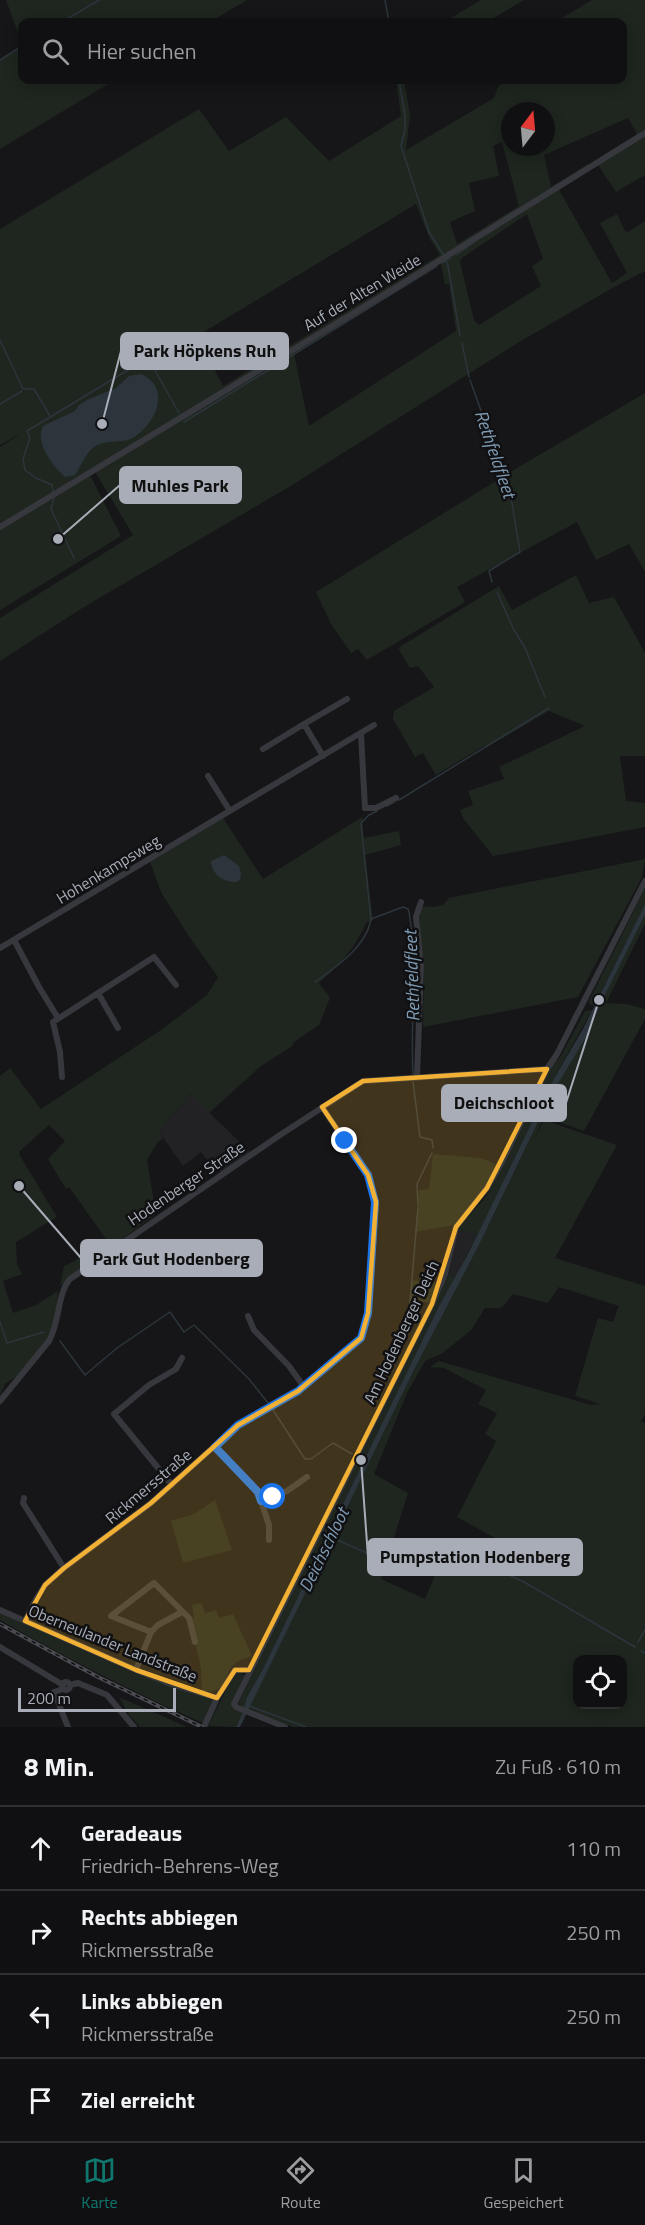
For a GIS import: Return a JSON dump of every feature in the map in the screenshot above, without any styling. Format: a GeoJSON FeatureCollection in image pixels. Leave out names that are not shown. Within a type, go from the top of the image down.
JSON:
{"type":"FeatureCollection","features":[{"type":"Feature","properties":{"kind":"street","name":"Auf der Alten Weide"},"geometry":{"type":"LineString","coordinates":[[0,527],[400,285],[645,133]]}},
{"type":"Feature","properties":{"kind":"street"},"geometry":{"type":"LineString","coordinates":[[263,748],[347,699]]}},
{"type":"Feature","properties":{"kind":"street"},"geometry":{"type":"LineString","coordinates":[[304,724],[323,756]]}},
{"type":"Feature","properties":{"kind":"street","name":"Hohenkampsweg"},"geometry":{"type":"LineString","coordinates":[[0,948],[374,725]]}},
{"type":"Feature","properties":{"kind":"street"},"geometry":{"type":"LineString","coordinates":[[361,734],[365,808],[376,808],[396,798]]}},
{"type":"Feature","properties":{"kind":"street"},"geometry":{"type":"LineString","coordinates":[[208,776],[230,811]]}},
{"type":"Feature","properties":{"kind":"street","name":"Am Hodenberger Deich"},"geometry":{"type":"LineString","coordinates":[[285,1727],[236,1707],[234,1704],[432,1304],[445,1274],[456,1227],[487,1188],[497,1171],[547,1069],[572,1026],[645,881]]}},
{"type":"Feature","properties":{"kind":"street"},"geometry":{"type":"LineString","coordinates":[[417,1078],[421,965],[416,917],[421,902]]}},
{"type":"Feature","properties":{"kind":"street"},"geometry":{"type":"LineString","coordinates":[[14,940],[58,1018]]}},
{"type":"Feature","properties":{"kind":"street"},"geometry":{"type":"LineString","coordinates":[[62,1077],[60,1052],[53,1022],[58,1018],[154,957],[176,986]]}},
{"type":"Feature","properties":{"kind":"street"},"geometry":{"type":"LineString","coordinates":[[98,993],[118,1028]]}},
{"type":"Feature","properties":{"kind":"street","name":"Hodenberger Straße"},"geometry":{"type":"LineString","coordinates":[[0,1401],[50,1341],[55,1330],[63,1291],[70,1279],[363,1080],[547,1069]]}},
{"type":"Feature","properties":{"kind":"street","name":"Rickmersstraße"},"geometry":{"type":"LineString","coordinates":[[25,1622],[45,1585],[64,1568],[142,1510],[238,1425],[304,1387],[361,1338],[368,1313],[375,1202],[368,1175],[322,1107]]}},
{"type":"Feature","properties":{"kind":"street"},"geometry":{"type":"LineString","coordinates":[[248,1316],[254,1330],[289,1365],[304,1387]]}},
{"type":"Feature","properties":{"kind":"street"},"geometry":{"type":"LineString","coordinates":[[172,1485],[114,1414],[148,1385],[176,1369],[182,1358]]}},
{"type":"Feature","properties":{"kind":"street"},"geometry":{"type":"LineString","coordinates":[[215,1447],[258,1492],[269,1525],[269,1540]]}},
{"type":"Feature","properties":{"kind":"street"},"geometry":{"type":"LineString","coordinates":[[261,1501],[287,1491],[306,1477]]}},
{"type":"Feature","properties":{"kind":"street"},"geometry":{"type":"LineString","coordinates":[[24,1497],[23,1503],[64,1568]]}},
{"type":"Feature","properties":{"kind":"street"},"geometry":{"type":"LineString","coordinates":[[151,1632],[111,1616],[154,1583],[189,1618],[195,1642]]}},
{"type":"Feature","properties":{"kind":"street","name":"Oberneulander Landstraße"},"geometry":{"type":"LineString","coordinates":[[0,1610],[136,1670],[217,1698]]}},
{"type":"Feature","properties":{"kind":"street"},"geometry":{"type":"LineString","coordinates":[[136,1670],[151,1632],[158,1625],[182,1612]]}},
{"type":"Feature","properties":{"kind":"street"},"geometry":{"type":"LineString","coordinates":[[0,1647],[65,1686]]}},
{"type":"Feature","properties":{"kind":"street"},"geometry":{"type":"LineString","coordinates":[[204,1727],[217,1698],[235,1670],[249,1670]]}},
{"type":"Feature","properties":{"kind":"street"},"geometry":{"type":"LineString","coordinates":[[68,1727],[54,1692],[78,1683],[107,1695],[134,1727]]}},
{"type":"Feature","properties":{"kind":"highlighted area"},"geometry":{"type":"Polygon","coordinates":[[[547,1069],[487,1188],[456,1227],[432,1304],[249,1670],[235,1670],[217,1698],[136,1670],[25,1621],[45,1585],[64,1568],[151,1503],[238,1425],[298,1391],[361,1338],[368,1313],[376,1202],[368,1175],[322,1107],[363,1081],[547,1069]]]}},
{"type":"Feature","properties":{"kind":"shaded area"},"geometry":{"type":"Polygon","coordinates":[[[6,0],[247,0],[217,18],[18,18],[18,33],[6,0]]]}},
{"type":"Feature","properties":{"kind":"shaded area"},"geometry":{"type":"Polygon","coordinates":[[[481,0],[524,0],[494,18],[451,18],[481,0]]]}},
{"type":"Feature","properties":{"kind":"shaded area"},"geometry":{"type":"Polygon","coordinates":[[[592,0],[645,0],[645,175],[616,192],[598,165],[602,156],[637,134],[628,118],[555,150],[555,102],[501,102],[501,142],[493,146],[499,176],[469,183],[475,211],[450,222],[457,244],[519,206],[506,156],[544,156],[551,187],[588,164],[590,170],[559,190],[612,283],[627,273],[600,223],[617,214],[625,231],[628,232],[645,221],[645,271],[516,344],[289,487],[84,607],[0,661],[0,618],[133,535],[94,470],[89,473],[121,536],[0,610],[0,447],[22,433],[0,445],[0,229],[199,109],[229,151],[286,117],[329,161],[401,116],[397,84],[405,84],[410,115],[406,150],[494,98],[501,84],[627,84],[627,18],[562,18],[592,0]],[[416,204],[197,336],[223,386],[440,255],[430,239],[416,204]],[[527,214],[462,258],[460,262],[474,320],[479,325],[541,286],[532,266],[543,259],[527,214]],[[441,264],[294,354],[309,426],[456,331],[449,283],[445,285],[441,264]]]}},
{"type":"Feature","properties":{"kind":"shaded area"},"geometry":{"type":"Polygon","coordinates":[[[18,49],[18,84],[108,84],[0,149],[0,60],[18,49]]]}},
{"type":"Feature","properties":{"kind":"shaded area"},"geometry":{"type":"Polygon","coordinates":[[[645,393],[645,572],[629,544],[596,560],[577,522],[457,587],[465,602],[367,660],[358,649],[351,653],[331,624],[316,592],[517,468],[645,393]]]}},
{"type":"Feature","properties":{"kind":"shaded area"},"geometry":{"type":"Polygon","coordinates":[[[576,575],[589,603],[614,597],[645,653],[645,756],[620,756],[626,801],[645,803],[645,827],[493,856],[463,818],[460,810],[473,805],[468,791],[504,779],[499,767],[585,726],[549,711],[436,775],[423,753],[415,757],[393,719],[394,711],[434,687],[418,666],[410,668],[398,648],[499,586],[512,610],[576,575]]]}},
{"type":"Feature","properties":{"kind":"shaded area"},"geometry":{"type":"Polygon","coordinates":[[[362,817],[364,838],[399,831],[401,845],[365,855],[373,920],[366,923],[346,956],[319,983],[330,998],[319,1025],[294,1042],[291,1047],[261,1066],[209,1113],[190,1094],[159,1132],[163,1138],[157,1143],[147,1160],[156,1214],[60,1286],[64,1266],[106,1239],[69,1187],[66,1189],[48,1159],[65,1141],[49,1125],[20,1151],[19,1154],[57,1217],[16,1242],[17,1264],[22,1274],[3,1281],[13,1313],[36,1305],[58,1291],[56,1316],[51,1334],[18,1375],[5,1384],[0,1395],[0,1076],[10,1068],[41,1109],[161,1030],[207,995],[218,977],[161,892],[150,862],[223,818],[263,879],[362,817]]]}},
{"type":"Feature","properties":{"kind":"shaded area"},"geometry":{"type":"Polygon","coordinates":[[[645,859],[642,877],[578,997],[423,1027],[424,964],[419,920],[421,906],[443,905],[449,898],[645,859]]]}},
{"type":"Feature","properties":{"kind":"shaded area"},"geometry":{"type":"Polygon","coordinates":[[[645,888],[645,904],[594,1006],[589,1004],[589,1001],[645,888]]]}},
{"type":"Feature","properties":{"kind":"shaded area"},"geometry":{"type":"Polygon","coordinates":[[[645,915],[645,924],[606,1003],[627,1004],[645,1009],[645,1019],[584,1131],[544,1117],[534,1139],[544,1120],[617,1145],[555,1258],[645,1286],[645,1414],[641,1422],[645,1423],[645,1727],[293,1727],[248,1709],[415,1368],[480,1243],[550,1097],[588,1034],[645,915]],[[559,1287],[548,1303],[513,1294],[502,1307],[485,1308],[472,1329],[463,1337],[441,1354],[425,1361],[407,1393],[374,1474],[408,1493],[381,1579],[425,1599],[445,1552],[463,1551],[498,1567],[508,1545],[457,1517],[496,1441],[485,1434],[497,1413],[478,1404],[486,1390],[444,1368],[430,1367],[439,1361],[591,1405],[600,1404],[575,1396],[598,1318],[613,1322],[619,1306],[559,1287]]]}},
{"type":"Feature","properties":{"kind":"shaded area"},"geometry":{"type":"Polygon","coordinates":[[[592,1010],[549,1087],[477,1236],[457,1229],[484,1199],[552,1066],[561,1056],[585,1011],[592,1010]]]}},
{"type":"Feature","properties":{"kind":"shaded area"},"geometry":{"type":"Polygon","coordinates":[[[190,1094],[251,1153],[221,1173],[212,1157],[207,1160],[201,1152],[183,1166],[159,1132],[190,1094]]]}},
{"type":"Feature","properties":{"kind":"shaded area"},"geometry":{"type":"Polygon","coordinates":[[[433,1154],[481,1158],[496,1164],[486,1186],[455,1225],[415,1232],[419,1190],[429,1189],[433,1154]]]}},
{"type":"Feature","properties":{"kind":"shaded area"},"geometry":{"type":"Polygon","coordinates":[[[457,1229],[477,1236],[456,1276],[449,1273],[457,1229]]]}},
{"type":"Feature","properties":{"kind":"shaded area"},"geometry":{"type":"Polygon","coordinates":[[[449,1273],[456,1276],[439,1306],[263,1670],[247,1697],[245,1708],[242,1707],[238,1703],[449,1273]]]}},
{"type":"Feature","properties":{"kind":"shaded area"},"geometry":{"type":"Polygon","coordinates":[[[412,1280],[439,1283],[431,1303],[410,1301],[412,1280]]]}},
{"type":"Feature","properties":{"kind":"shaded area"},"geometry":{"type":"Polygon","coordinates":[[[215,1500],[232,1550],[183,1563],[171,1521],[194,1514],[215,1500]]]}},
{"type":"Feature","properties":{"kind":"shaded area"},"geometry":{"type":"Polygon","coordinates":[[[202,1603],[205,1613],[216,1610],[219,1618],[233,1614],[252,1656],[239,1661],[232,1667],[224,1682],[217,1689],[202,1692],[201,1669],[190,1619],[194,1617],[192,1605],[202,1603]]]}},
{"type":"Feature","properties":{"kind":"shaded area"},"geometry":{"type":"Polygon","coordinates":[[[0,1611],[214,1702],[203,1723],[100,1674],[25,1634],[0,1620],[0,1611]]]}},
{"type":"Feature","properties":{"kind":"shaded area"},"geometry":{"type":"Polygon","coordinates":[[[237,1672],[245,1675],[231,1706],[243,1712],[236,1727],[208,1726],[233,1676],[237,1672]]]}},
{"type":"Feature","properties":{"kind":"shaded area"},"geometry":{"type":"Polygon","coordinates":[[[119,1697],[187,1727],[140,1727],[129,1715],[119,1697]]]}},
{"type":"Feature","properties":{"kind":"water"},"geometry":{"type":"Polygon","coordinates":[[[141,374],[151,380],[158,396],[154,415],[149,423],[134,437],[124,441],[103,443],[93,448],[75,475],[65,477],[46,453],[41,439],[43,426],[75,411],[87,400],[116,388],[129,376],[141,374]]]}},
{"type":"Feature","properties":{"kind":"water"},"geometry":{"type":"Polygon","coordinates":[[[224,855],[239,866],[240,880],[226,881],[213,870],[211,861],[224,855]]]}},
{"type":"Feature","properties":{"kind":"water"},"geometry":{"type":"Polygon","coordinates":[[[645,904],[645,915],[588,1034],[550,1097],[240,1727],[236,1727],[247,1697],[263,1669],[439,1306],[469,1252],[549,1087],[584,1027],[645,904]]]}},
{"type":"Feature","properties":{"kind":"waterway"},"geometry":{"type":"LineString","coordinates":[[69,18],[99,0]]}},
{"type":"Feature","properties":{"kind":"waterway","name":"Rethfeldfleet"},"geometry":{"type":"LineString","coordinates":[[385,0],[388,18]]}},
{"type":"Feature","properties":{"kind":"waterway"},"geometry":{"type":"LineString","coordinates":[[0,60],[18,49]]}},
{"type":"Feature","properties":{"kind":"waterway","name":"Rethfeldfleet"},"geometry":{"type":"LineString","coordinates":[[400,84],[405,115],[405,130],[401,146],[429,232],[443,254]]}},
{"type":"Feature","properties":{"kind":"waterway"},"geometry":{"type":"LineString","coordinates":[[456,255],[477,240]]}},
{"type":"Feature","properties":{"kind":"waterway","name":"Rethfeldfleet"},"geometry":{"type":"LineString","coordinates":[[442,263],[450,258]]}},
{"type":"Feature","properties":{"kind":"waterway","name":"Rethfeldfleet"},"geometry":{"type":"LineString","coordinates":[[446,260],[460,335]]}},
{"type":"Feature","properties":{"kind":"waterway"},"geometry":{"type":"LineString","coordinates":[[184,422],[437,266]]}},
{"type":"Feature","properties":{"kind":"waterway"},"geometry":{"type":"LineString","coordinates":[[0,340],[23,389],[34,389],[50,416]]}},
{"type":"Feature","properties":{"kind":"waterway","name":"Rethfeldfleet"},"geometry":{"type":"LineString","coordinates":[[462,343],[469,377]]}},
{"type":"Feature","properties":{"kind":"waterway"},"geometry":{"type":"LineString","coordinates":[[53,491],[52,485],[25,470],[23,459],[30,438],[27,431],[148,358],[179,413]]}},
{"type":"Feature","properties":{"kind":"waterway","name":"Rethfeldfleet"},"geometry":{"type":"LineString","coordinates":[[470,380],[510,491],[520,552],[489,571],[492,582]]}},
{"type":"Feature","properties":{"kind":"waterway"},"geometry":{"type":"LineString","coordinates":[[0,404],[22,391]]}},
{"type":"Feature","properties":{"kind":"waterway"},"geometry":{"type":"LineString","coordinates":[[54,498],[51,509],[74,558]]}},
{"type":"Feature","properties":{"kind":"waterway","name":"Rethfeldfleet"},"geometry":{"type":"LineString","coordinates":[[497,592],[525,648],[545,697]]}},
{"type":"Feature","properties":{"kind":"waterway","name":"Rethfeldfleet"},"geometry":{"type":"LineString","coordinates":[[399,800],[549,708]]}},
{"type":"Feature","properties":{"kind":"waterway","name":"Rethfeldfleet"},"geometry":{"type":"LineString","coordinates":[[387,806],[394,802]]}},
{"type":"Feature","properties":{"kind":"waterway","name":"Rethfeldfleet"},"geometry":{"type":"LineString","coordinates":[[315,982],[349,955],[368,930],[371,920],[361,823],[377,811]]}},
{"type":"Feature","properties":{"kind":"waterway","name":"Rethfeldfleet"},"geometry":{"type":"LineString","coordinates":[[371,919],[403,907],[409,912],[413,953],[413,1075]]}},
{"type":"Feature","properties":{"kind":"waterway","name":"Rethfeldfleet"},"geometry":{"type":"LineString","coordinates":[[413,1082],[420,1137],[432,1140],[433,1148]]}},
{"type":"Feature","properties":{"kind":"waterway","name":"Rethfeldfleet"},"geometry":{"type":"LineString","coordinates":[[418,1205],[417,1184],[432,1153]]}},
{"type":"Feature","properties":{"kind":"waterway","name":"Rethfeldfleet"},"geometry":{"type":"LineString","coordinates":[[408,1326],[418,1208]]}},
{"type":"Feature","properties":{"kind":"waterway"},"geometry":{"type":"LineString","coordinates":[[60,1341],[85,1375],[117,1348],[170,1312],[184,1332],[194,1325],[249,1379],[268,1403]]}},
{"type":"Feature","properties":{"kind":"waterway"},"geometry":{"type":"LineString","coordinates":[[0,1322],[7,1343],[44,1332]]}},
{"type":"Feature","properties":{"kind":"waterway"},"geometry":{"type":"LineString","coordinates":[[273,1410],[305,1459],[311,1459],[333,1443],[352,1454]]}},
{"type":"Feature","properties":{"kind":"waterway"},"geometry":{"type":"LineString","coordinates":[[335,1539],[392,1564]]}},
{"type":"Feature","properties":{"kind":"waterway"},"geometry":{"type":"LineString","coordinates":[[448,1556],[464,1555],[524,1582],[635,1647]]}},
{"type":"Feature","properties":{"kind":"waterway"},"geometry":{"type":"LineString","coordinates":[[638,1642],[645,1630]]}},
{"type":"Feature","properties":{"kind":"waterway"},"geometry":{"type":"LineString","coordinates":[[641,1651],[645,1653]]}},
{"type":"Feature","properties":{"kind":"waterway"},"geometry":{"type":"LineString","coordinates":[[249,1706],[306,1727]]}},
{"type":"Feature","properties":{"kind":"railway"},"geometry":{"type":"LineString","coordinates":[[0,1624],[98,1677],[202,1727]]}},
{"type":"Feature","properties":{"kind":"place","name":"Park Höpkens Ruh"},"geometry":{"type":"Point","coordinates":[102,424]}},
{"type":"Feature","properties":{"kind":"place","name":"Muhles Park"},"geometry":{"type":"Point","coordinates":[58,539]}},
{"type":"Feature","properties":{"kind":"place","name":"Deichschloot"},"geometry":{"type":"Point","coordinates":[599,1000]}},
{"type":"Feature","properties":{"kind":"place","name":"Park Gut Hodenberg"},"geometry":{"type":"Point","coordinates":[19,1186]}},
{"type":"Feature","properties":{"kind":"place","name":"Pumpstation Hodenberg"},"geometry":{"type":"Point","coordinates":[361,1460]}},
{"type":"Feature","properties":{"kind":"route"},"geometry":{"type":"LineString","coordinates":[[273,1497],[261,1501],[258,1492],[215,1447],[238,1425],[304,1387],[361,1338],[368,1313],[375,1202],[368,1175],[345,1141]]}}]}
